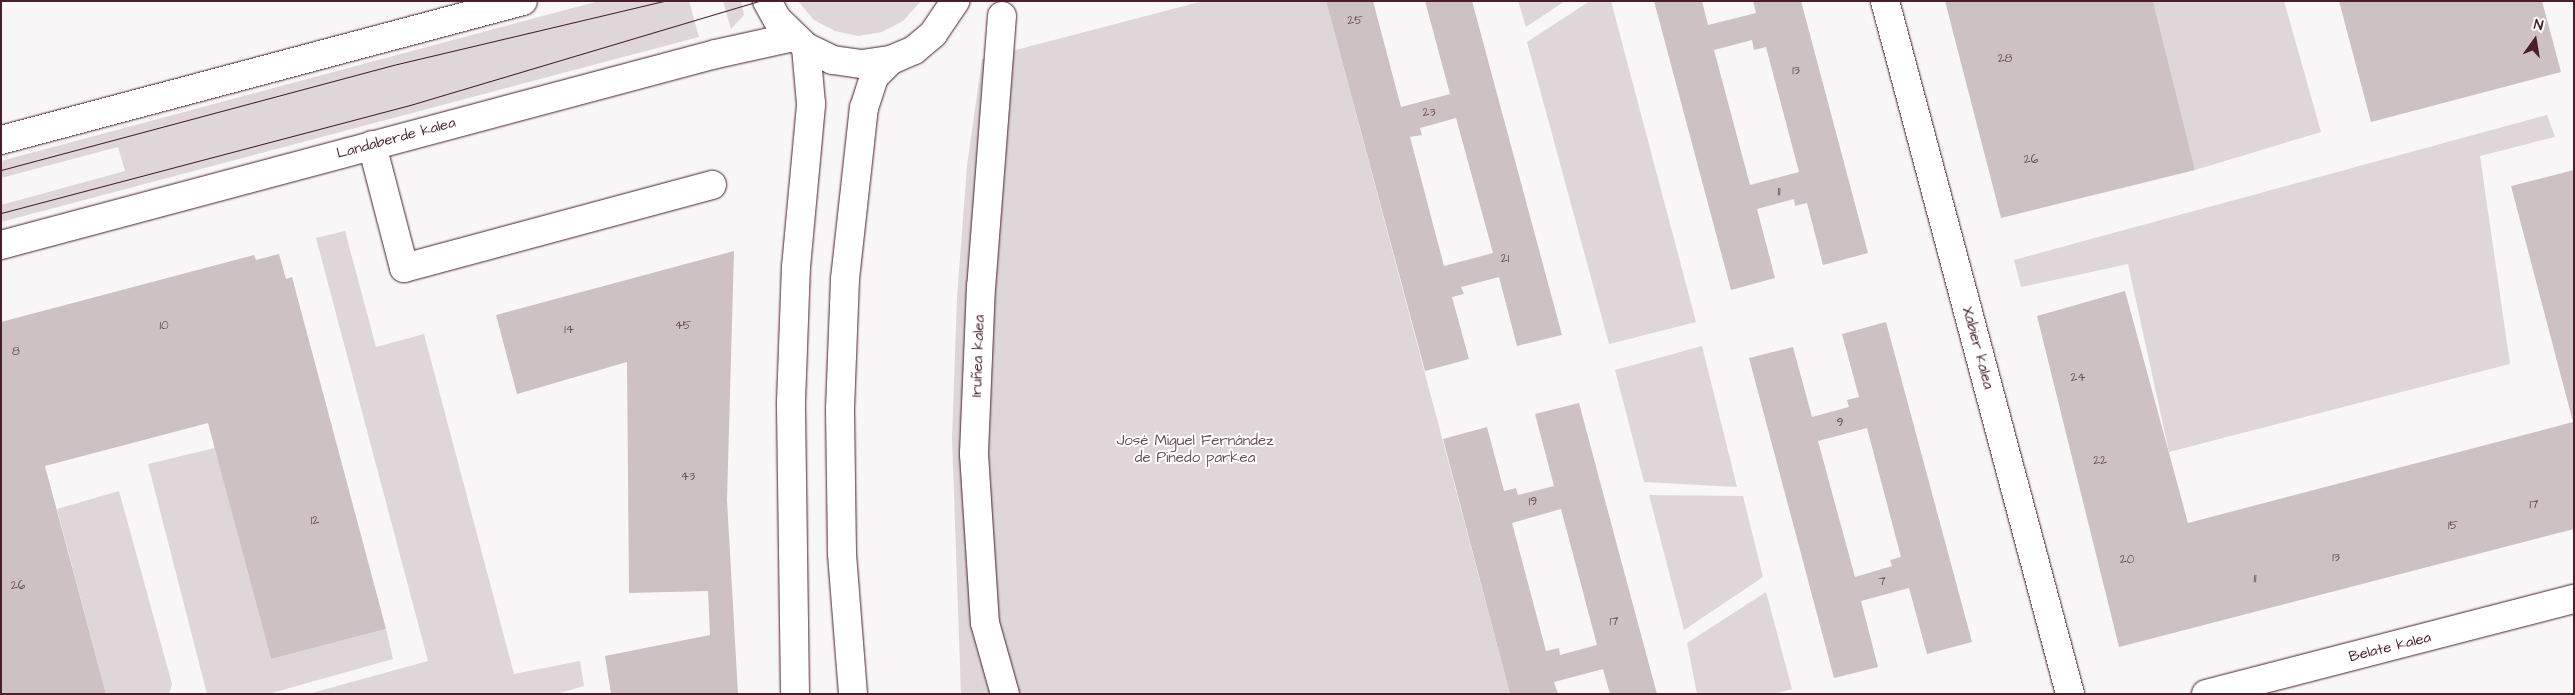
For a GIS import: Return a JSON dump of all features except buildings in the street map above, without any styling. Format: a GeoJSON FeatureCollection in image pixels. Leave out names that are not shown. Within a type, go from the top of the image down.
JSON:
{"type":"FeatureCollection","features":[{"type":"Feature","properties":{"kind":"street"},"geometry":{"type":"LineString","coordinates":[[1,140],[523,1]]}},
{"type":"Feature","properties":{"kind":"street"},"geometry":{"type":"LineString","coordinates":[[768,1],[799,42],[833,60],[862,64],[891,60],[914,50],[934,34],[955,1]]}},
{"type":"Feature","properties":{"kind":"street","name":"Xabier kalea"},"geometry":{"type":"LineString","coordinates":[[1885,1],[2070,694]]}},
{"type":"Feature","properties":{"kind":"street","name":"Iruñea kalea"},"geometry":{"type":"LineString","coordinates":[[1002,16],[980,286],[974,454],[985,623],[1005,694]]}},
{"type":"Feature","properties":{"kind":"street"},"geometry":{"type":"LineString","coordinates":[[795,694],[791,402],[796,267],[811,104],[799,42]]}},
{"type":"Feature","properties":{"kind":"street","name":"Landaberde kalea"},"geometry":{"type":"LineString","coordinates":[[1,245],[372,145],[799,42]]}},
{"type":"Feature","properties":{"kind":"street"},"geometry":{"type":"LineString","coordinates":[[853,694],[842,553],[840,409],[845,279],[864,108],[874,77],[891,60]]}},
{"type":"Feature","properties":{"kind":"street"},"geometry":{"type":"LineString","coordinates":[[372,145],[404,268],[712,185]]}},
{"type":"Feature","properties":{"kind":"street","name":"Belate kalea"},"geometry":{"type":"LineString","coordinates":[[2206,694],[2574,599]]}},
{"type":"Feature","properties":{"kind":"green space"},"geometry":{"type":"Polygon","coordinates":[[[599,1],[689,1],[699,37],[1,222],[1,205],[125,171],[118,147],[1,178],[1,161],[599,1]]]}},
{"type":"Feature","properties":{"kind":"green space"},"geometry":{"type":"Polygon","coordinates":[[[723,1],[741,1],[744,15],[731,29],[723,1]]]}},
{"type":"Feature","properties":{"kind":"green space"},"geometry":{"type":"Polygon","coordinates":[[[798,1],[921,1],[903,21],[882,32],[858,36],[835,31],[814,20],[798,1]]]}},
{"type":"Feature","properties":{"kind":"green space","name":"José Miguel Fernández de Pinedo parkea"},"geometry":{"type":"Polygon","coordinates":[[[1203,1],[1326,1],[1510,694],[961,694],[952,438],[957,298],[967,166],[982,59],[1203,1]]]}},
{"type":"Feature","properties":{"kind":"green space"},"geometry":{"type":"Polygon","coordinates":[[[1518,1],[1565,1],[1526,27],[1518,1]]]}},
{"type":"Feature","properties":{"kind":"green space"},"geometry":{"type":"Polygon","coordinates":[[[1590,1],[1611,1],[1696,322],[1609,344],[1527,42],[1590,1]]]}},
{"type":"Feature","properties":{"kind":"green space"},"geometry":{"type":"Polygon","coordinates":[[[2153,1],[2284,1],[2321,132],[2195,170],[2153,1]]]}},
{"type":"Feature","properties":{"kind":"green space"},"geometry":{"type":"Polygon","coordinates":[[[2547,115],[2555,137],[2480,156],[2510,364],[2169,452],[2128,264],[2021,287],[2014,260],[2547,115]]]}},
{"type":"Feature","properties":{"kind":"green space"},"geometry":{"type":"Polygon","coordinates":[[[345,231],[376,347],[424,334],[514,674],[580,661],[584,686],[556,694],[308,694],[428,661],[316,238],[345,231]]]}},
{"type":"Feature","properties":{"kind":"green space"},"geometry":{"type":"Polygon","coordinates":[[[1702,346],[1737,487],[1644,482],[1615,370],[1702,346]]]}},
{"type":"Feature","properties":{"kind":"green space"},"geometry":{"type":"Polygon","coordinates":[[[215,448],[271,659],[386,629],[393,659],[268,694],[207,694],[148,464],[215,448]]]}},
{"type":"Feature","properties":{"kind":"green space"},"geometry":{"type":"Polygon","coordinates":[[[119,491],[172,684],[169,694],[106,694],[57,509],[119,491]]]}},
{"type":"Feature","properties":{"kind":"green space"},"geometry":{"type":"Polygon","coordinates":[[[1649,495],[1743,496],[1763,577],[1684,630],[1649,495]]]}},
{"type":"Feature","properties":{"kind":"green space"},"geometry":{"type":"Polygon","coordinates":[[[1766,592],[1792,689],[1775,694],[1697,694],[1687,643],[1766,592]]]}},
{"type":"Feature","properties":{"kind":"tram line"},"geometry":{"type":"LineString","coordinates":[[1,170],[393,65],[664,1]]}},
{"type":"Feature","properties":{"kind":"tram line"},"geometry":{"type":"LineString","coordinates":[[1,213],[410,105],[758,1]]}}]}
